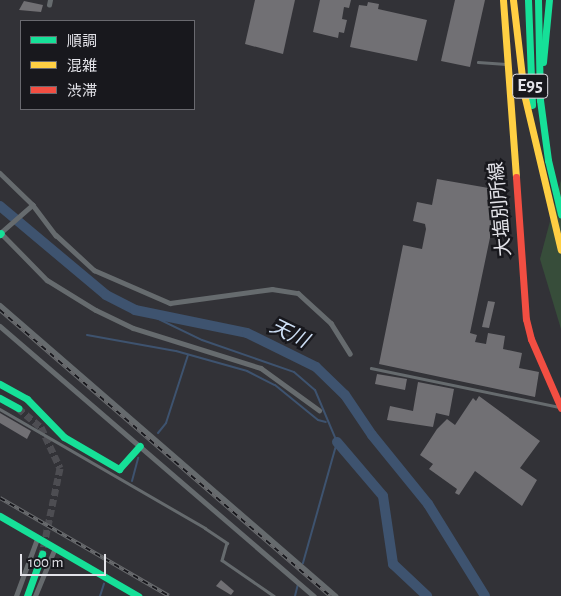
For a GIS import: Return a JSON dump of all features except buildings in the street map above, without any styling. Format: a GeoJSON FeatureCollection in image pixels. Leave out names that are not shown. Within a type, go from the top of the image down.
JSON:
{"type":"FeatureCollection","features":[{"type":"Feature","properties":{"kind":"main road","name":"大塩別所線"},"geometry":{"type":"LineString","coordinates":[[503,0],[506,64],[526,319],[531,339],[561,408]]}},
{"type":"Feature","properties":{"kind":"main road"},"geometry":{"type":"LineString","coordinates":[[513,0],[524,94],[539,161]]}},
{"type":"Feature","properties":{"kind":"main road","name":"E95"},"geometry":{"type":"LineString","coordinates":[[528,0],[530,87],[539,161],[561,250]]}},
{"type":"Feature","properties":{"kind":"main road","name":"E95"},"geometry":{"type":"LineString","coordinates":[[537,0],[539,86],[548,160],[561,214]]}},
{"type":"Feature","properties":{"kind":"main road"},"geometry":{"type":"LineString","coordinates":[[548,160],[542,80],[549,0]]}},
{"type":"Feature","properties":{"kind":"main road"},"geometry":{"type":"LineString","coordinates":[[0,384],[27,399],[64,437],[120,469],[140,446]]}},
{"type":"Feature","properties":{"kind":"main road"},"geometry":{"type":"LineString","coordinates":[[0,398],[18,408]]}},
{"type":"Feature","properties":{"kind":"main road"},"geometry":{"type":"LineString","coordinates":[[0,516],[138,596]]}},
{"type":"Feature","properties":{"kind":"main road"},"geometry":{"type":"LineString","coordinates":[[26,596],[42,554]]}},
{"type":"Feature","properties":{"kind":"street"},"geometry":{"type":"LineString","coordinates":[[0,173],[56,235],[94,270],[140,292],[170,303],[272,289],[298,293],[331,323],[350,354]]}},
{"type":"Feature","properties":{"kind":"street"},"geometry":{"type":"LineString","coordinates":[[31,207],[2,232],[47,280],[96,310],[133,328],[261,368],[319,410]]}},
{"type":"Feature","properties":{"kind":"street"},"geometry":{"type":"LineString","coordinates":[[0,305],[336,596]]}},
{"type":"Feature","properties":{"kind":"street"},"geometry":{"type":"LineString","coordinates":[[0,326],[314,596]]}},
{"type":"Feature","properties":{"kind":"street"},"geometry":{"type":"LineString","coordinates":[[16,596],[37,539]]}},
{"type":"Feature","properties":{"kind":"street"},"geometry":{"type":"LineString","coordinates":[[35,596],[55,548]]}},
{"type":"Feature","properties":{"kind":"lane"},"geometry":{"type":"LineString","coordinates":[[478,62],[506,64]]}},
{"type":"Feature","properties":{"kind":"lane"},"geometry":{"type":"LineString","coordinates":[[371,368],[561,408]]}},
{"type":"Feature","properties":{"kind":"lane"},"geometry":{"type":"LineString","coordinates":[[0,409],[205,528],[227,543],[222,560],[274,596]]}},
{"type":"Feature","properties":{"kind":"green space"},"geometry":{"type":"Polygon","coordinates":[[[561,180],[561,329],[540,259],[561,180]]]}},
{"type":"Feature","properties":{"kind":"waterway","name":"天川"},"geometry":{"type":"LineString","coordinates":[[0,206],[106,295],[135,310],[247,333],[316,367],[345,395],[372,435],[428,504],[485,596]]}},
{"type":"Feature","properties":{"kind":"waterway"},"geometry":{"type":"LineString","coordinates":[[144,312],[202,340],[294,372],[315,390],[337,442],[303,563]]}},
{"type":"Feature","properties":{"kind":"waterway"},"geometry":{"type":"LineString","coordinates":[[87,335],[176,351],[247,371],[275,385],[318,420],[326,422]]}},
{"type":"Feature","properties":{"kind":"waterway"},"geometry":{"type":"LineString","coordinates":[[158,433],[166,423],[188,355]]}},
{"type":"Feature","properties":{"kind":"waterway"},"geometry":{"type":"LineString","coordinates":[[337,442],[383,496],[393,564],[427,596]]}},
{"type":"Feature","properties":{"kind":"waterway"},"geometry":{"type":"LineString","coordinates":[[132,481],[138,458]]}},
{"type":"Feature","properties":{"kind":"waterway"},"geometry":{"type":"LineString","coordinates":[[100,596],[104,584]]}},
{"type":"Feature","properties":{"kind":"waterway"},"geometry":{"type":"LineString","coordinates":[[295,596],[298,584]]}},
{"type":"Feature","properties":{"kind":"tunnel"},"geometry":{"type":"LineString","coordinates":[[18,408],[41,427],[60,468],[42,554]]}},
{"type":"Feature","properties":{"kind":"railway"},"geometry":{"type":"LineString","coordinates":[[0,310],[330,596]]}},
{"type":"Feature","properties":{"kind":"railway"},"geometry":{"type":"LineString","coordinates":[[0,498],[169,596]]}},
{"type":"Feature","properties":{"kind":"traffic: fast"},"geometry":{"type":"LineString","coordinates":[[528,0],[532,105]]}},
{"type":"Feature","properties":{"kind":"traffic: fast"},"geometry":{"type":"LineString","coordinates":[[538,0],[540,100],[548,160],[561,214]]}},
{"type":"Feature","properties":{"kind":"traffic: fast"},"geometry":{"type":"LineString","coordinates":[[543,62],[549,0]]}},
{"type":"Feature","properties":{"kind":"traffic: fast"},"geometry":{"type":"LineString","coordinates":[[0,384],[27,399],[64,437],[119,469],[140,446]]}},
{"type":"Feature","properties":{"kind":"traffic: fast"},"geometry":{"type":"LineString","coordinates":[[0,398],[18,408]]}},
{"type":"Feature","properties":{"kind":"traffic: fast"},"geometry":{"type":"LineString","coordinates":[[0,516],[138,596]]}},
{"type":"Feature","properties":{"kind":"traffic: fast"},"geometry":{"type":"LineString","coordinates":[[27,596],[42,554]]}},
{"type":"Feature","properties":{"kind":"traffic: slow"},"geometry":{"type":"LineString","coordinates":[[503,0],[516,177]]}},
{"type":"Feature","properties":{"kind":"traffic: slow"},"geometry":{"type":"LineString","coordinates":[[513,0],[524,94],[561,250]]}},
{"type":"Feature","properties":{"kind":"traffic: jam"},"geometry":{"type":"LineString","coordinates":[[516,177],[526,319],[531,339],[561,408]]}}]}
